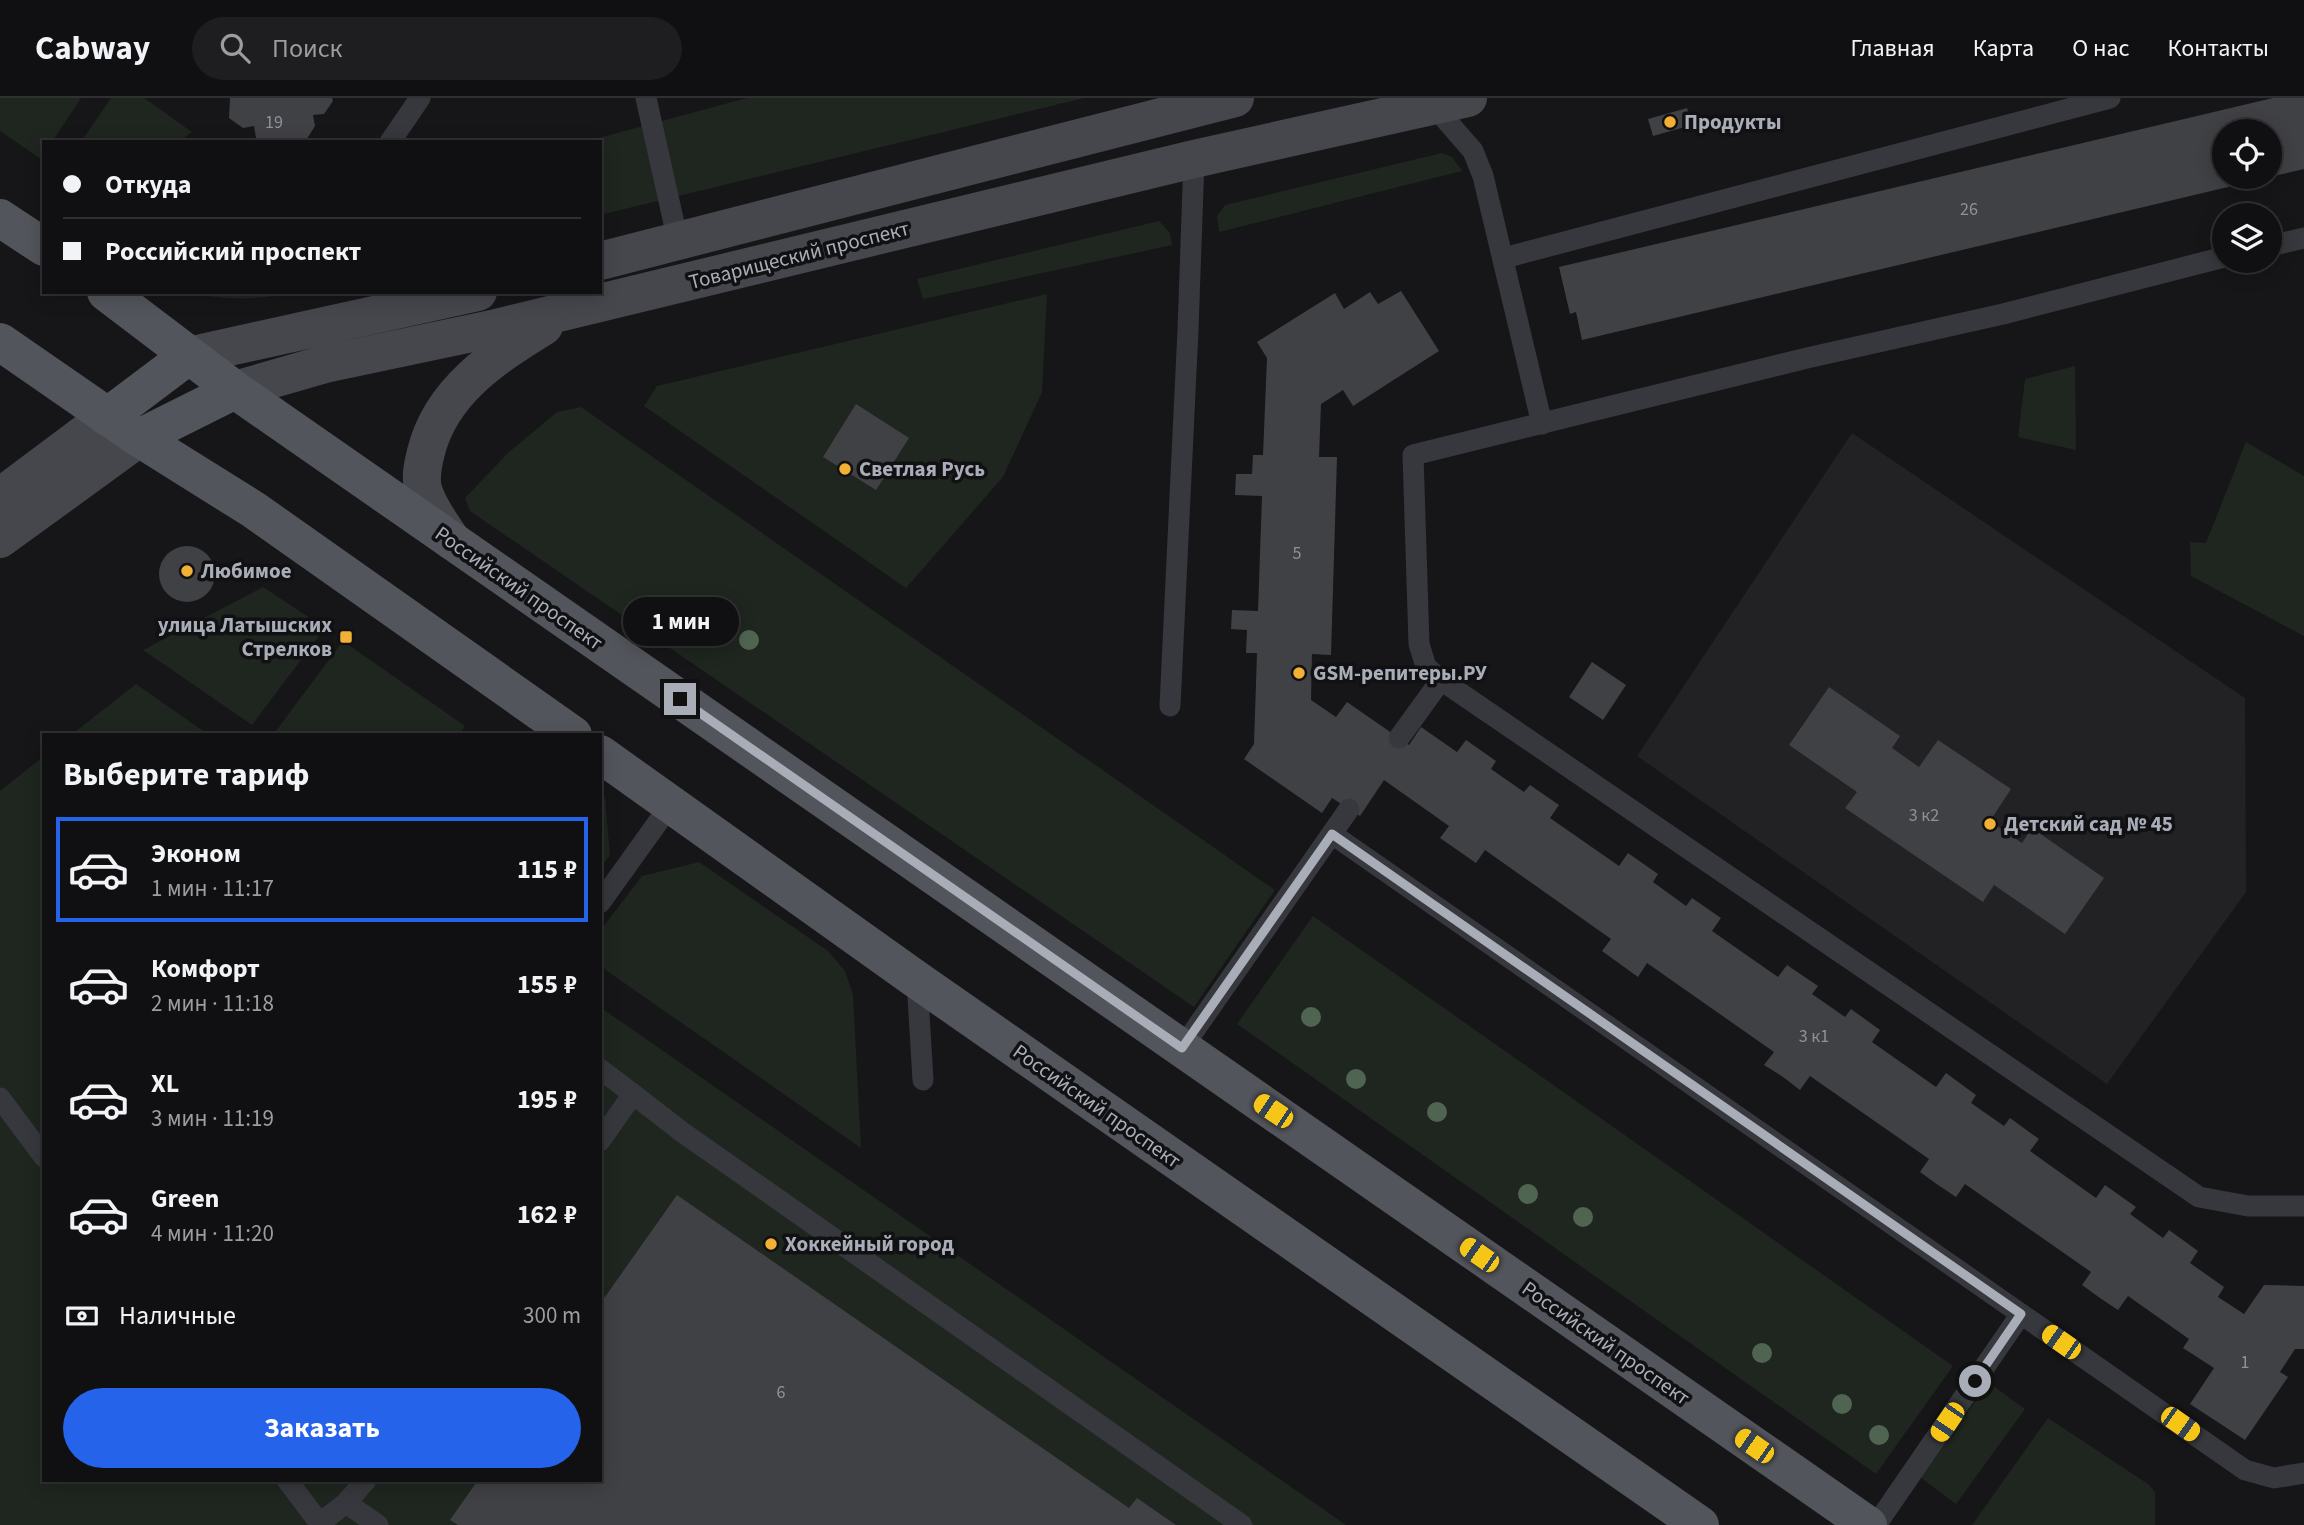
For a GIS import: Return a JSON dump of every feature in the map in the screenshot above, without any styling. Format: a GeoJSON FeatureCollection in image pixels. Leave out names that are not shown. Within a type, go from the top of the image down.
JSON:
{"type":"FeatureCollection","features":[{"type":"Feature","properties":{"kind":"main road"},"geometry":{"type":"LineString","coordinates":[[0,218],[42,246]]}},
{"type":"Feature","properties":{"kind":"main road","name":"Российский проспект"},"geometry":{"type":"LineString","coordinates":[[109,294],[235,390],[1868,1525]]}},
{"type":"Feature","properties":{"kind":"main road"},"geometry":{"type":"LineString","coordinates":[[0,342],[139,438],[254,510],[570,733]]}},
{"type":"Feature","properties":{"kind":"main road"},"geometry":{"type":"LineString","coordinates":[[107,416],[188,356]]}},
{"type":"Feature","properties":{"kind":"main road","name":"Товарищеский проспект"},"geometry":{"type":"LineString","coordinates":[[139,438],[235,390]]}},
{"type":"Feature","properties":{"kind":"main road","name":"Российский проспект"},"geometry":{"type":"LineString","coordinates":[[602,755],[917,981],[1700,1525]]}},
{"type":"Feature","properties":{"kind":"street","name":"Товарищеский проспект"},"geometry":{"type":"LineString","coordinates":[[602,260],[1235,98]]}},
{"type":"Feature","properties":{"kind":"street","name":"Товарищеский проспект"},"geometry":{"type":"LineString","coordinates":[[235,390],[326,364],[569,310],[1194,159],[1451,102]]}},
{"type":"Feature","properties":{"kind":"street"},"geometry":{"type":"LineString","coordinates":[[188,356],[469,294]]}},
{"type":"Feature","properties":{"kind":"street"},"geometry":{"type":"LineString","coordinates":[[452,541],[432,511],[423,488],[422,468],[429,441],[443,412],[463,385],[489,362],[569,310]]}},
{"type":"Feature","properties":{"kind":"street"},"geometry":{"type":"LineString","coordinates":[[0,497],[107,416]]}},
{"type":"Feature","properties":{"kind":"street"},"geometry":{"type":"LineString","coordinates":[[0,538],[139,438]]}},
{"type":"Feature","properties":{"kind":"lane"},"geometry":{"type":"LineString","coordinates":[[391,140],[420,98]]}},
{"type":"Feature","properties":{"kind":"lane"},"geometry":{"type":"LineString","coordinates":[[646,98],[678,241]]}},
{"type":"Feature","properties":{"kind":"lane"},"geometry":{"type":"LineString","coordinates":[[1504,258],[2110,98]]}},
{"type":"Feature","properties":{"kind":"lane"},"geometry":{"type":"LineString","coordinates":[[1451,102],[1483,176],[1542,424]]}},
{"type":"Feature","properties":{"kind":"lane"},"geometry":{"type":"LineString","coordinates":[[1170,706],[1194,159]]}},
{"type":"Feature","properties":{"kind":"lane"},"geometry":{"type":"LineString","coordinates":[[2282,243],[2304,238]]}},
{"type":"Feature","properties":{"kind":"lane"},"geometry":{"type":"LineString","coordinates":[[2212,260],[2003,314],[1807,358],[1413,455],[1419,644],[1426,667],[1441,680],[2199,1197],[2248,1206],[2304,1206]]}},
{"type":"Feature","properties":{"kind":"lane"},"geometry":{"type":"LineString","coordinates":[[1399,738],[1441,680]]}},
{"type":"Feature","properties":{"kind":"lane"},"geometry":{"type":"LineString","coordinates":[[602,900],[671,804]]}},
{"type":"Feature","properties":{"kind":"lane"},"geometry":{"type":"LineString","coordinates":[[1182,1048],[1349,809]]}},
{"type":"Feature","properties":{"kind":"lane"},"geometry":{"type":"LineString","coordinates":[[1332,834],[2245,1470],[2274,1478],[2304,1473]]}},
{"type":"Feature","properties":{"kind":"lane"},"geometry":{"type":"LineString","coordinates":[[917,981],[923,1080]]}},
{"type":"Feature","properties":{"kind":"lane"},"geometry":{"type":"LineString","coordinates":[[602,1071],[691,1139],[1242,1525]]}},
{"type":"Feature","properties":{"kind":"lane"},"geometry":{"type":"LineString","coordinates":[[602,1138],[633,1094]]}},
{"type":"Feature","properties":{"kind":"lane"},"geometry":{"type":"LineString","coordinates":[[0,1097],[42,1154]]}},
{"type":"Feature","properties":{"kind":"lane"},"geometry":{"type":"LineString","coordinates":[[1876,1525],[2021,1314]]}},
{"type":"Feature","properties":{"kind":"lane"},"geometry":{"type":"LineString","coordinates":[[289,1482],[320,1524],[346,1503],[364,1482]]}},
{"type":"Feature","properties":{"kind":"lane"},"geometry":{"type":"LineString","coordinates":[[346,1503],[378,1525]]}},
{"type":"Feature","properties":{"kind":"shaded area"},"geometry":{"type":"Polygon","coordinates":[[[0,98],[81,98],[53,140],[42,140],[41,159],[0,131],[0,98]]]}},
{"type":"Feature","properties":{"kind":"shaded area"},"geometry":{"type":"Polygon","coordinates":[[[111,98],[144,98],[192,132],[181,140],[82,140],[111,98]]]}},
{"type":"Feature","properties":{"kind":"shaded area"},"geometry":{"type":"Polygon","coordinates":[[[747,98],[1084,98],[602,215],[602,140],[591,140],[747,98]]]}},
{"type":"Feature","properties":{"kind":"shaded area"},"geometry":{"type":"Polygon","coordinates":[[[1442,153],[1452,157],[1462,171],[1219,232],[1217,216],[1225,205],[1442,153]]]}},
{"type":"Feature","properties":{"kind":"shaded area"},"geometry":{"type":"Polygon","coordinates":[[[1159,221],[1170,233],[1172,245],[923,299],[917,279],[1159,221]]]}},
{"type":"Feature","properties":{"kind":"shaded area"},"geometry":{"type":"Polygon","coordinates":[[[196,294],[284,294],[268,297],[212,297],[196,294]]]}},
{"type":"Feature","properties":{"kind":"shaded area"},"geometry":{"type":"Polygon","coordinates":[[[1047,294],[1042,392],[1003,477],[906,588],[644,406],[657,386],[1047,294]]]}},
{"type":"Feature","properties":{"kind":"shaded area"},"geometry":{"type":"Polygon","coordinates":[[[2075,366],[2076,450],[2018,437],[2025,379],[2075,366]]]}},
{"type":"Feature","properties":{"kind":"shaded area"},"geometry":{"type":"Polygon","coordinates":[[[581,407],[1275,890],[1194,1007],[470,511],[465,498],[508,453],[557,412],[581,407]]]}},
{"type":"Feature","properties":{"kind":"shaded area","name":"Детский сад № 45"},"geometry":{"type":"Polygon","coordinates":[[[1852,433],[2245,698],[2246,892],[2107,1084],[1637,756],[1852,433]]]}},
{"type":"Feature","properties":{"kind":"shaded area"},"geometry":{"type":"Polygon","coordinates":[[[2246,442],[2304,476],[2304,636],[2191,576],[2190,542],[2206,543],[2246,442]]]}},
{"type":"Feature","properties":{"kind":"shaded area"},"geometry":{"type":"Polygon","coordinates":[[[263,587],[325,628],[252,725],[143,650],[263,587]]]}},
{"type":"Feature","properties":{"kind":"shaded area"},"geometry":{"type":"Polygon","coordinates":[[[343,641],[465,726],[460,733],[274,733],[343,641]]]}},
{"type":"Feature","properties":{"kind":"shaded area"},"geometry":{"type":"Polygon","coordinates":[[[136,684],[206,733],[74,733],[136,684]]]}},
{"type":"Feature","properties":{"kind":"shaded area","name":"Хоккейный город"},"geometry":{"type":"Polygon","coordinates":[[[42,758],[42,1482],[602,1482],[602,1008],[1346,1525],[0,1525],[0,791],[42,758]]]}},
{"type":"Feature","properties":{"kind":"shaded area"},"geometry":{"type":"Polygon","coordinates":[[[602,795],[605,797],[610,855],[602,866],[602,795]]]}},
{"type":"Feature","properties":{"kind":"shaded area"},"geometry":{"type":"Polygon","coordinates":[[[699,862],[828,951],[845,971],[853,995],[861,1148],[602,967],[602,928],[642,876],[699,862]]]}},
{"type":"Feature","properties":{"kind":"shaded area"},"geometry":{"type":"Polygon","coordinates":[[[1313,916],[1953,1366],[1876,1474],[1237,1024],[1313,916]]]}},
{"type":"Feature","properties":{"kind":"shaded area"},"geometry":{"type":"Polygon","coordinates":[[[1989,1383],[2025,1409],[1956,1504],[1920,1477],[1989,1383]]]}},
{"type":"Feature","properties":{"kind":"shaded area"},"geometry":{"type":"Polygon","coordinates":[[[2048,1418],[2148,1484],[2155,1492],[2155,1525],[1972,1525],[2048,1418]]]}},
{"type":"Feature","properties":{"kind":"building"},"geometry":{"type":"Polygon","coordinates":[[[230,98],[332,98],[333,101],[324,114],[313,115],[315,126],[306,140],[259,140],[256,138],[254,126],[243,128],[229,118],[230,98]]]}},
{"type":"Feature","properties":{"kind":"building"},"geometry":{"type":"Polygon","coordinates":[[[2273,98],[2304,98],[2304,169],[2282,174],[2282,119],[2212,119],[2212,189],[2220,189],[1582,340],[1576,312],[1570,314],[1559,267],[2273,98]]]}},
{"type":"Feature","properties":{"kind":"building","name":"Продукты"},"geometry":{"type":"Polygon","coordinates":[[[1687,108],[1692,125],[1653,136],[1648,119],[1687,108]]]}},
{"type":"Feature","properties":{"kind":"building"},"geometry":{"type":"Polygon","coordinates":[[[1401,291],[1439,351],[1353,406],[1343,390],[1321,404],[1319,457],[1337,457],[1331,655],[1312,654],[1311,700],[1336,717],[1347,702],[1409,745],[1421,727],[1457,752],[1466,740],[1496,761],[1491,769],[1524,792],[1530,785],[1559,805],[1550,818],[1619,866],[1628,853],[1658,874],[1653,882],[1686,906],[1692,898],[1721,918],[1712,931],[1778,977],[1787,965],[1818,986],[1812,994],[1845,1017],[1851,1009],[1880,1030],[1872,1042],[1936,1087],[1946,1073],[1976,1095],[1971,1103],[2004,1126],[2010,1118],[2039,1139],[2030,1151],[2096,1198],[2105,1185],[2136,1207],[2130,1214],[2163,1238],[2169,1230],[2198,1251],[2190,1263],[2224,1287],[2218,1297],[2244,1314],[2264,1285],[2304,1286],[2304,1349],[2295,1349],[2280,1372],[2288,1377],[2245,1440],[2190,1404],[2214,1368],[2183,1348],[2189,1339],[2128,1296],[2118,1310],[2100,1298],[2082,1285],[2091,1272],[1965,1184],[1956,1197],[1938,1185],[1920,1172],[1929,1159],[1810,1076],[1800,1090],[1764,1065],[1774,1052],[1647,963],[1638,977],[1602,951],[1611,939],[1485,850],[1476,863],[1440,838],[1449,826],[1384,780],[1360,816],[1332,798],[1322,813],[1244,759],[1254,744],[1257,653],[1246,653],[1247,630],[1231,629],[1232,610],[1258,611],[1262,496],[1235,495],[1236,474],[1252,474],[1253,455],[1263,455],[1267,358],[1257,342],[1335,293],[1344,309],[1370,292],[1378,304],[1401,291]]]}},
{"type":"Feature","properties":{"kind":"building"},"geometry":{"type":"Polygon","coordinates":[[[856,404],[909,438],[876,490],[823,457],[856,404]]]}},
{"type":"Feature","properties":{"kind":"building","name":"Любимое"},"geometry":{"type":"Polygon","coordinates":[[[187,546],[198,548],[207,554],[213,563],[213,585],[207,594],[198,600],[187,602],[176,600],[167,594],[161,585],[159,574],[161,563],[167,554],[176,548],[187,546]]]}},
{"type":"Feature","properties":{"kind":"building"},"geometry":{"type":"Polygon","coordinates":[[[1592,662],[1626,685],[1603,720],[1569,697],[1592,662]]]}},
{"type":"Feature","properties":{"kind":"building"},"geometry":{"type":"Polygon","coordinates":[[[1829,687],[1900,736],[1892,748],[1919,767],[1938,740],[2011,789],[1990,821],[2022,843],[2032,828],[2104,878],[2065,934],[1994,885],[1983,902],[1845,808],[1857,792],[1789,745],[1829,687]]]}},
{"type":"Feature","properties":{"kind":"building"},"geometry":{"type":"Polygon","coordinates":[[[677,1195],[1129,1508],[1137,1498],[1176,1525],[458,1525],[450,1520],[477,1482],[602,1482],[602,1301],[677,1195]]]}},
{"type":"Feature","properties":{"kind":"place","name":"Продукты"},"geometry":{"type":"Point","coordinates":[1670,122]}},
{"type":"Feature","properties":{"kind":"place","name":"Светлая Русь"},"geometry":{"type":"Point","coordinates":[845,469]}},
{"type":"Feature","properties":{"kind":"place","name":"Любимое"},"geometry":{"type":"Point","coordinates":[187,571]}},
{"type":"Feature","properties":{"kind":"place","name":"улица Латышских Стрелков"},"geometry":{"type":"Point","coordinates":[346,637]}},
{"type":"Feature","properties":{"kind":"place","name":"GSM-репитеры.РУ"},"geometry":{"type":"Point","coordinates":[1299,673]}},
{"type":"Feature","properties":{"kind":"place","name":"Детский сад № 45"},"geometry":{"type":"Point","coordinates":[1990,824]}},
{"type":"Feature","properties":{"kind":"place","name":"Хоккейный город"},"geometry":{"type":"Point","coordinates":[771,1244]}},
{"type":"Feature","properties":{"kind":"route"},"geometry":{"type":"LineString","coordinates":[[680,699],[1182,1048],[1332,834],[2021,1314],[1975,1381]]}}]}
